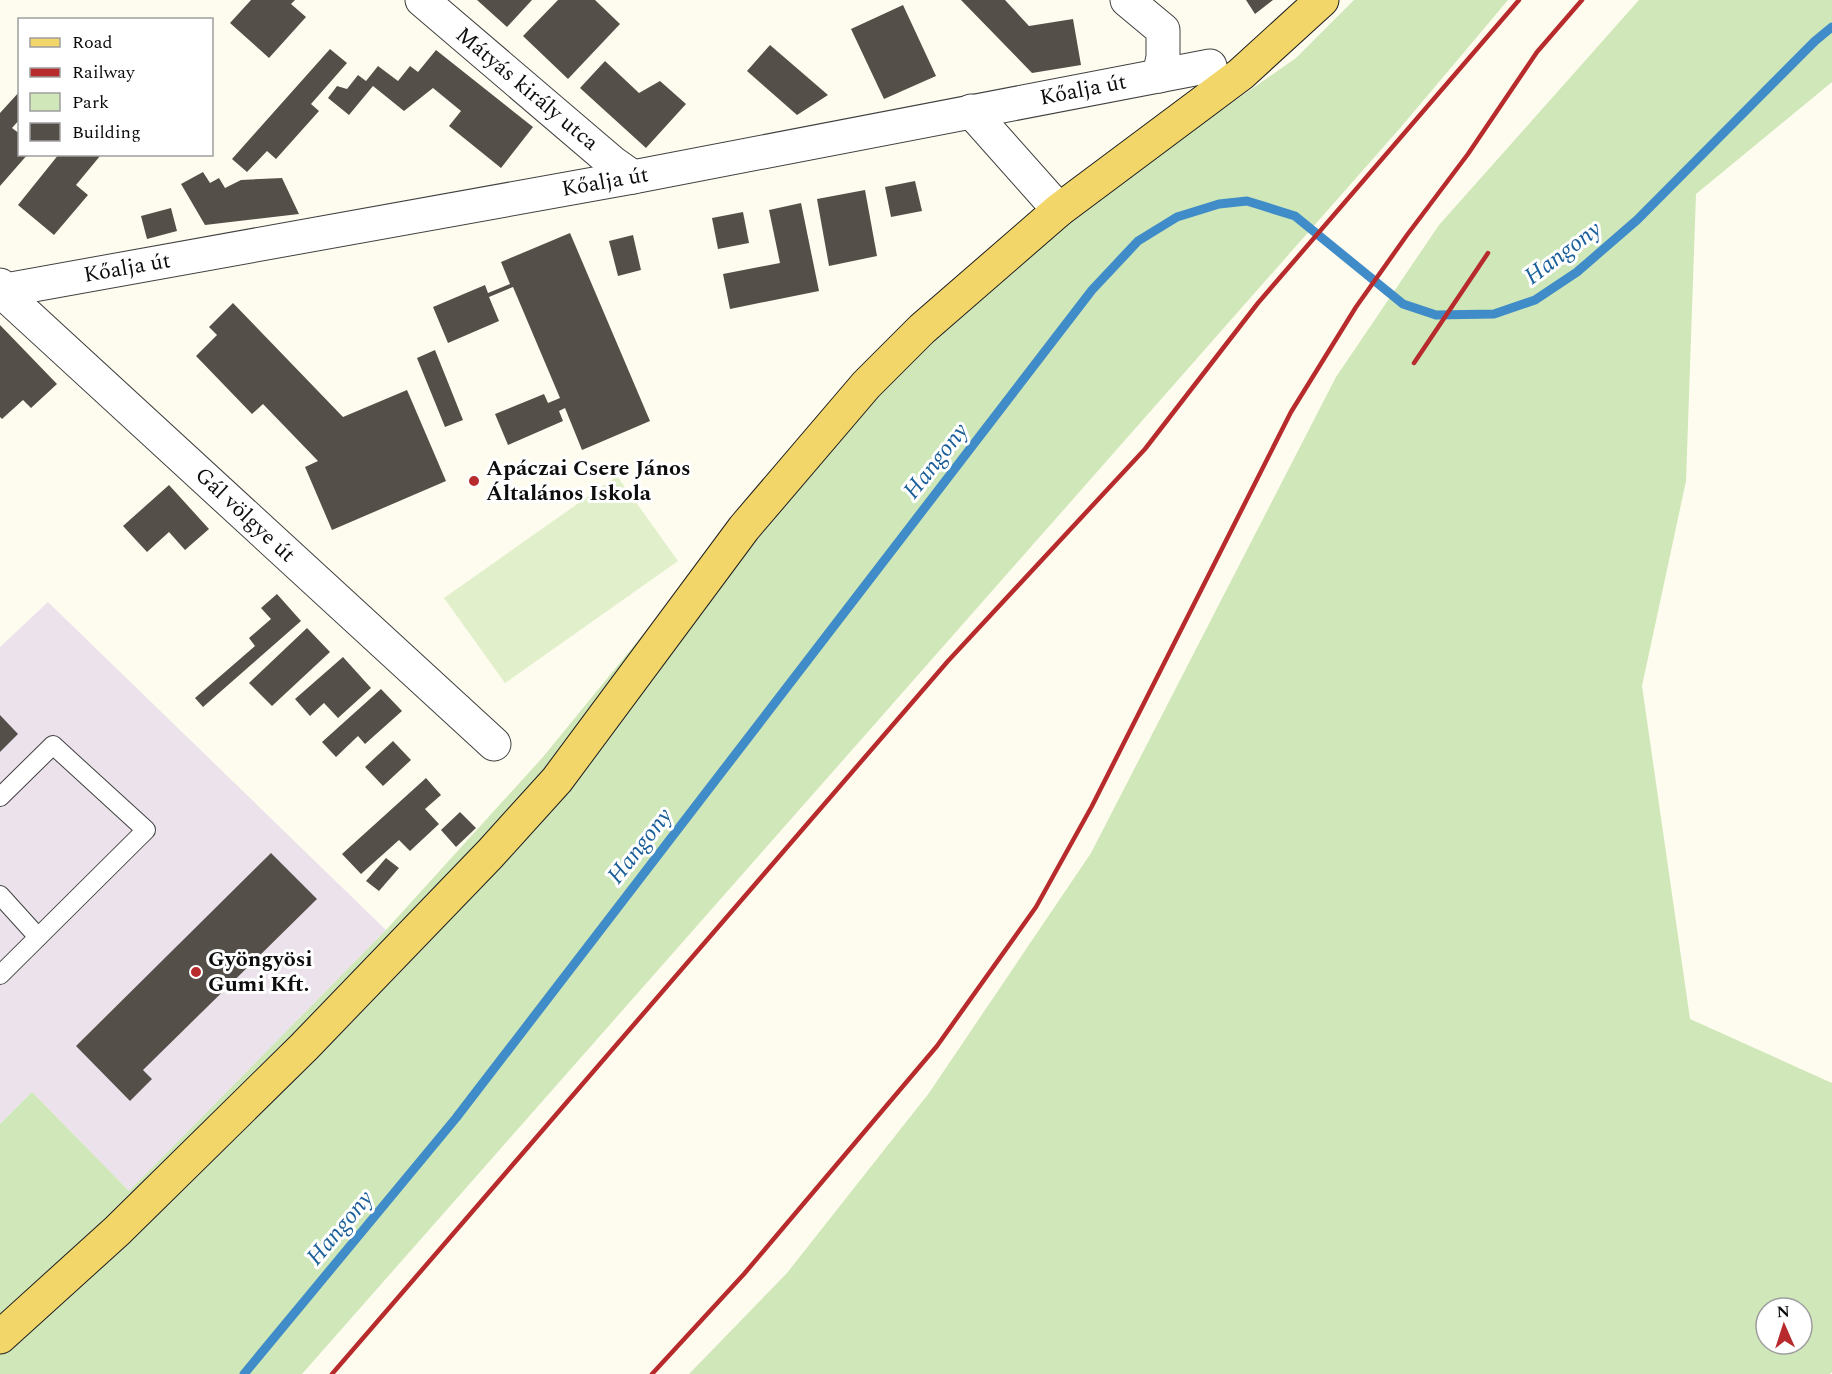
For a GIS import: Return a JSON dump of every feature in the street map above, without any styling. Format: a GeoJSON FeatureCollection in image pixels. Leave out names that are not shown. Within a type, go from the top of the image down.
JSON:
{"type":"FeatureCollection","features":[{"type":"Feature","properties":{"kind":"main road"},"geometry":{"type":"LineString","coordinates":[[0,1337],[117,1231],[295,1055],[490,854],[557,780],[744,528],[866,385],[922,329],[1059,210],[1241,74],[1322,0]]}},
{"type":"Feature","properties":{"kind":"street","name":"Mátyás király utca"},"geometry":{"type":"LineString","coordinates":[[422,0],[613,163],[633,177]]}},
{"type":"Feature","properties":{"kind":"street"},"geometry":{"type":"LineString","coordinates":[[1127,0],[1163,30],[1163,57],[1159,76]]}},
{"type":"Feature","properties":{"kind":"street","name":"Kőalja út"},"geometry":{"type":"LineString","coordinates":[[0,289],[633,177],[1210,66]]}},
{"type":"Feature","properties":{"kind":"street"},"geometry":{"type":"LineString","coordinates":[[971,111],[1059,210]]}},
{"type":"Feature","properties":{"kind":"street","name":"Gál völgye út"},"geometry":{"type":"LineString","coordinates":[[0,289],[494,744]]}},
{"type":"Feature","properties":{"kind":"lane"},"geometry":{"type":"LineString","coordinates":[[0,797],[53,745],[146,830],[0,975]]}},
{"type":"Feature","properties":{"kind":"lane"},"geometry":{"type":"LineString","coordinates":[[0,895],[38,937]]}},
{"type":"Feature","properties":{"kind":"shaded area"},"geometry":{"type":"Polygon","coordinates":[[[48,602],[386,930],[129,1191],[32,1092],[0,1124],[0,647],[48,602]]]}},
{"type":"Feature","properties":{"kind":"green space"},"geometry":{"type":"Polygon","coordinates":[[[1354,0],[1508,0],[1401,127],[302,1374],[0,1374],[0,1124],[32,1092],[129,1191],[386,930],[543,757],[721,539],[1080,209],[1296,58],[1354,0]]]}},
{"type":"Feature","properties":{"kind":"green space"},"geometry":{"type":"Polygon","coordinates":[[[1639,0],[1832,0],[1832,82],[1696,194],[1686,481],[1642,686],[1690,1019],[1832,1083],[1832,1372],[1830,1374],[689,1374],[787,1273],[929,1093],[1091,853],[1336,377],[1439,225],[1639,0]]]}},
{"type":"Feature","properties":{"kind":"green space"},"geometry":{"type":"Polygon","coordinates":[[[617,476],[678,561],[505,683],[444,598],[617,476]]]}},
{"type":"Feature","properties":{"kind":"building"},"geometry":{"type":"Polygon","coordinates":[[[251,0],[295,0],[291,4],[306,17],[269,58],[230,23],[251,0]]]}},
{"type":"Feature","properties":{"kind":"building"},"geometry":{"type":"Polygon","coordinates":[[[477,0],[532,0],[507,27],[477,0]]]}},
{"type":"Feature","properties":{"kind":"building"},"geometry":{"type":"Polygon","coordinates":[[[558,0],[595,0],[620,24],[568,79],[523,36],[558,0]]]}},
{"type":"Feature","properties":{"kind":"building"},"geometry":{"type":"Polygon","coordinates":[[[961,0],[1005,0],[1029,26],[1073,19],[1081,65],[1032,73],[961,0]]]}},
{"type":"Feature","properties":{"kind":"building"},"geometry":{"type":"Polygon","coordinates":[[[1246,0],[1273,0],[1255,14],[1246,0]]]}},
{"type":"Feature","properties":{"kind":"building"},"geometry":{"type":"Polygon","coordinates":[[[903,5],[936,76],[884,99],[851,29],[903,5]]]}},
{"type":"Feature","properties":{"kind":"building"},"geometry":{"type":"Polygon","coordinates":[[[770,45],[828,95],[797,115],[747,71],[770,45]]]}},
{"type":"Feature","properties":{"kind":"building"},"geometry":{"type":"Polygon","coordinates":[[[330,49],[347,63],[311,104],[319,111],[276,159],[267,151],[247,172],[232,159],[330,49]]]}},
{"type":"Feature","properties":{"kind":"building"},"geometry":{"type":"Polygon","coordinates":[[[436,50],[533,127],[501,168],[449,126],[461,111],[433,88],[404,111],[373,86],[349,115],[328,98],[337,86],[347,89],[358,75],[366,81],[378,66],[398,81],[410,66],[418,72],[436,50]]]}},
{"type":"Feature","properties":{"kind":"building"},"geometry":{"type":"Polygon","coordinates":[[[605,61],[639,93],[660,81],[686,104],[646,148],[580,88],[605,61]]]}},
{"type":"Feature","properties":{"kind":"building"},"geometry":{"type":"Polygon","coordinates":[[[18,93],[18,121],[12,128],[18,132],[18,156],[26,156],[0,186],[0,113],[18,93]]]}},
{"type":"Feature","properties":{"kind":"building"},"geometry":{"type":"Polygon","coordinates":[[[57,156],[100,156],[76,185],[88,195],[54,235],[18,205],[57,156]]]}},
{"type":"Feature","properties":{"kind":"building"},"geometry":{"type":"Polygon","coordinates":[[[203,172],[210,183],[219,178],[225,188],[241,180],[282,178],[299,214],[205,225],[181,184],[203,172]]]}},
{"type":"Feature","properties":{"kind":"building"},"geometry":{"type":"Polygon","coordinates":[[[915,181],[922,211],[891,217],[885,187],[915,181]]]}},
{"type":"Feature","properties":{"kind":"building"},"geometry":{"type":"Polygon","coordinates":[[[865,190],[877,256],[829,266],[817,199],[865,190]]]}},
{"type":"Feature","properties":{"kind":"building"},"geometry":{"type":"Polygon","coordinates":[[[801,203],[819,291],[730,309],[723,274],[780,263],[769,210],[801,203]]]}},
{"type":"Feature","properties":{"kind":"building"},"geometry":{"type":"Polygon","coordinates":[[[171,208],[177,231],[147,239],[141,216],[171,208]]]}},
{"type":"Feature","properties":{"kind":"building"},"geometry":{"type":"Polygon","coordinates":[[[743,212],[749,243],[718,249],[712,218],[743,212]]]}},
{"type":"Feature","properties":{"kind":"building"},"geometry":{"type":"Polygon","coordinates":[[[570,233],[650,421],[582,450],[565,408],[559,411],[563,421],[508,445],[495,414],[544,394],[548,403],[560,398],[513,287],[489,297],[499,321],[448,343],[433,307],[485,285],[488,293],[510,284],[501,262],[570,233]]]}},
{"type":"Feature","properties":{"kind":"building"},"geometry":{"type":"Polygon","coordinates":[[[633,235],[641,270],[618,276],[609,241],[633,235]]]}},
{"type":"Feature","properties":{"kind":"building"},"geometry":{"type":"Polygon","coordinates":[[[233,303],[343,417],[407,390],[446,481],[332,530],[305,467],[318,461],[263,404],[252,414],[196,356],[217,335],[209,327],[233,303]]]}},
{"type":"Feature","properties":{"kind":"building"},"geometry":{"type":"Polygon","coordinates":[[[0,325],[57,384],[31,408],[23,400],[2,419],[0,417],[0,325]]]}},
{"type":"Feature","properties":{"kind":"building"},"geometry":{"type":"Polygon","coordinates":[[[435,350],[463,420],[445,427],[417,358],[435,350]]]}},
{"type":"Feature","properties":{"kind":"building"},"geometry":{"type":"Polygon","coordinates":[[[169,485],[209,529],[185,550],[169,532],[147,552],[123,526],[169,485]]]}},
{"type":"Feature","properties":{"kind":"building"},"geometry":{"type":"Polygon","coordinates":[[[277,594],[301,621],[203,707],[195,698],[255,646],[249,638],[271,619],[261,608],[277,594]]]}},
{"type":"Feature","properties":{"kind":"building"},"geometry":{"type":"Polygon","coordinates":[[[307,628],[330,652],[272,706],[249,683],[307,628]]]}},
{"type":"Feature","properties":{"kind":"building"},"geometry":{"type":"Polygon","coordinates":[[[343,657],[371,688],[338,718],[324,703],[310,716],[295,699],[343,657]]]}},
{"type":"Feature","properties":{"kind":"building"},"geometry":{"type":"Polygon","coordinates":[[[381,689],[402,711],[365,744],[358,736],[336,757],[322,742],[381,689]]]}},
{"type":"Feature","properties":{"kind":"building"},"geometry":{"type":"Polygon","coordinates":[[[0,715],[18,734],[0,752],[0,715]]]}},
{"type":"Feature","properties":{"kind":"building"},"geometry":{"type":"Polygon","coordinates":[[[393,741],[411,760],[383,786],[365,767],[393,741]]]}},
{"type":"Feature","properties":{"kind":"building"},"geometry":{"type":"Polygon","coordinates":[[[426,778],[441,795],[425,809],[439,824],[410,851],[399,840],[361,874],[342,854],[426,778]]]}},
{"type":"Feature","properties":{"kind":"building"},"geometry":{"type":"Polygon","coordinates":[[[460,812],[476,828],[456,847],[441,830],[460,812]]]}},
{"type":"Feature","properties":{"kind":"building","name":"Gyöngyösi Gumi Kft."},"geometry":{"type":"Polygon","coordinates":[[[271,853],[317,899],[143,1070],[152,1079],[130,1101],[76,1046],[271,853]]]}},
{"type":"Feature","properties":{"kind":"building"},"geometry":{"type":"Polygon","coordinates":[[[386,858],[399,868],[379,891],[366,881],[386,858]]]}},
{"type":"Feature","properties":{"kind":"waterway","name":"Hangony"},"geometry":{"type":"LineString","coordinates":[[244,1374],[456,1118],[1092,290],[1138,241],[1177,217],[1219,204],[1247,201],[1295,216],[1403,304],[1436,315],[1494,314],[1535,300],[1577,272],[1637,220],[1815,41],[1832,27]]}},
{"type":"Feature","properties":{"kind":"railway"},"geometry":{"type":"LineString","coordinates":[[332,1374],[948,661],[1145,449],[1258,303],[1519,0]]}},
{"type":"Feature","properties":{"kind":"railway"},"geometry":{"type":"LineString","coordinates":[[652,1374],[744,1274],[937,1046],[1036,907],[1092,806],[1291,412],[1356,307],[1468,154],[1537,52],[1582,0]]}},
{"type":"Feature","properties":{"kind":"railway"},"geometry":{"type":"LineString","coordinates":[[1414,363],[1488,253]]}},
{"type":"Feature","properties":{"kind":"place","name":"Apáczai Csere János Általános Iskola"},"geometry":{"type":"Point","coordinates":[474,481]}},
{"type":"Feature","properties":{"kind":"place","name":"Gyöngyösi Gumi Kft."},"geometry":{"type":"Point","coordinates":[196,972]}}]}
